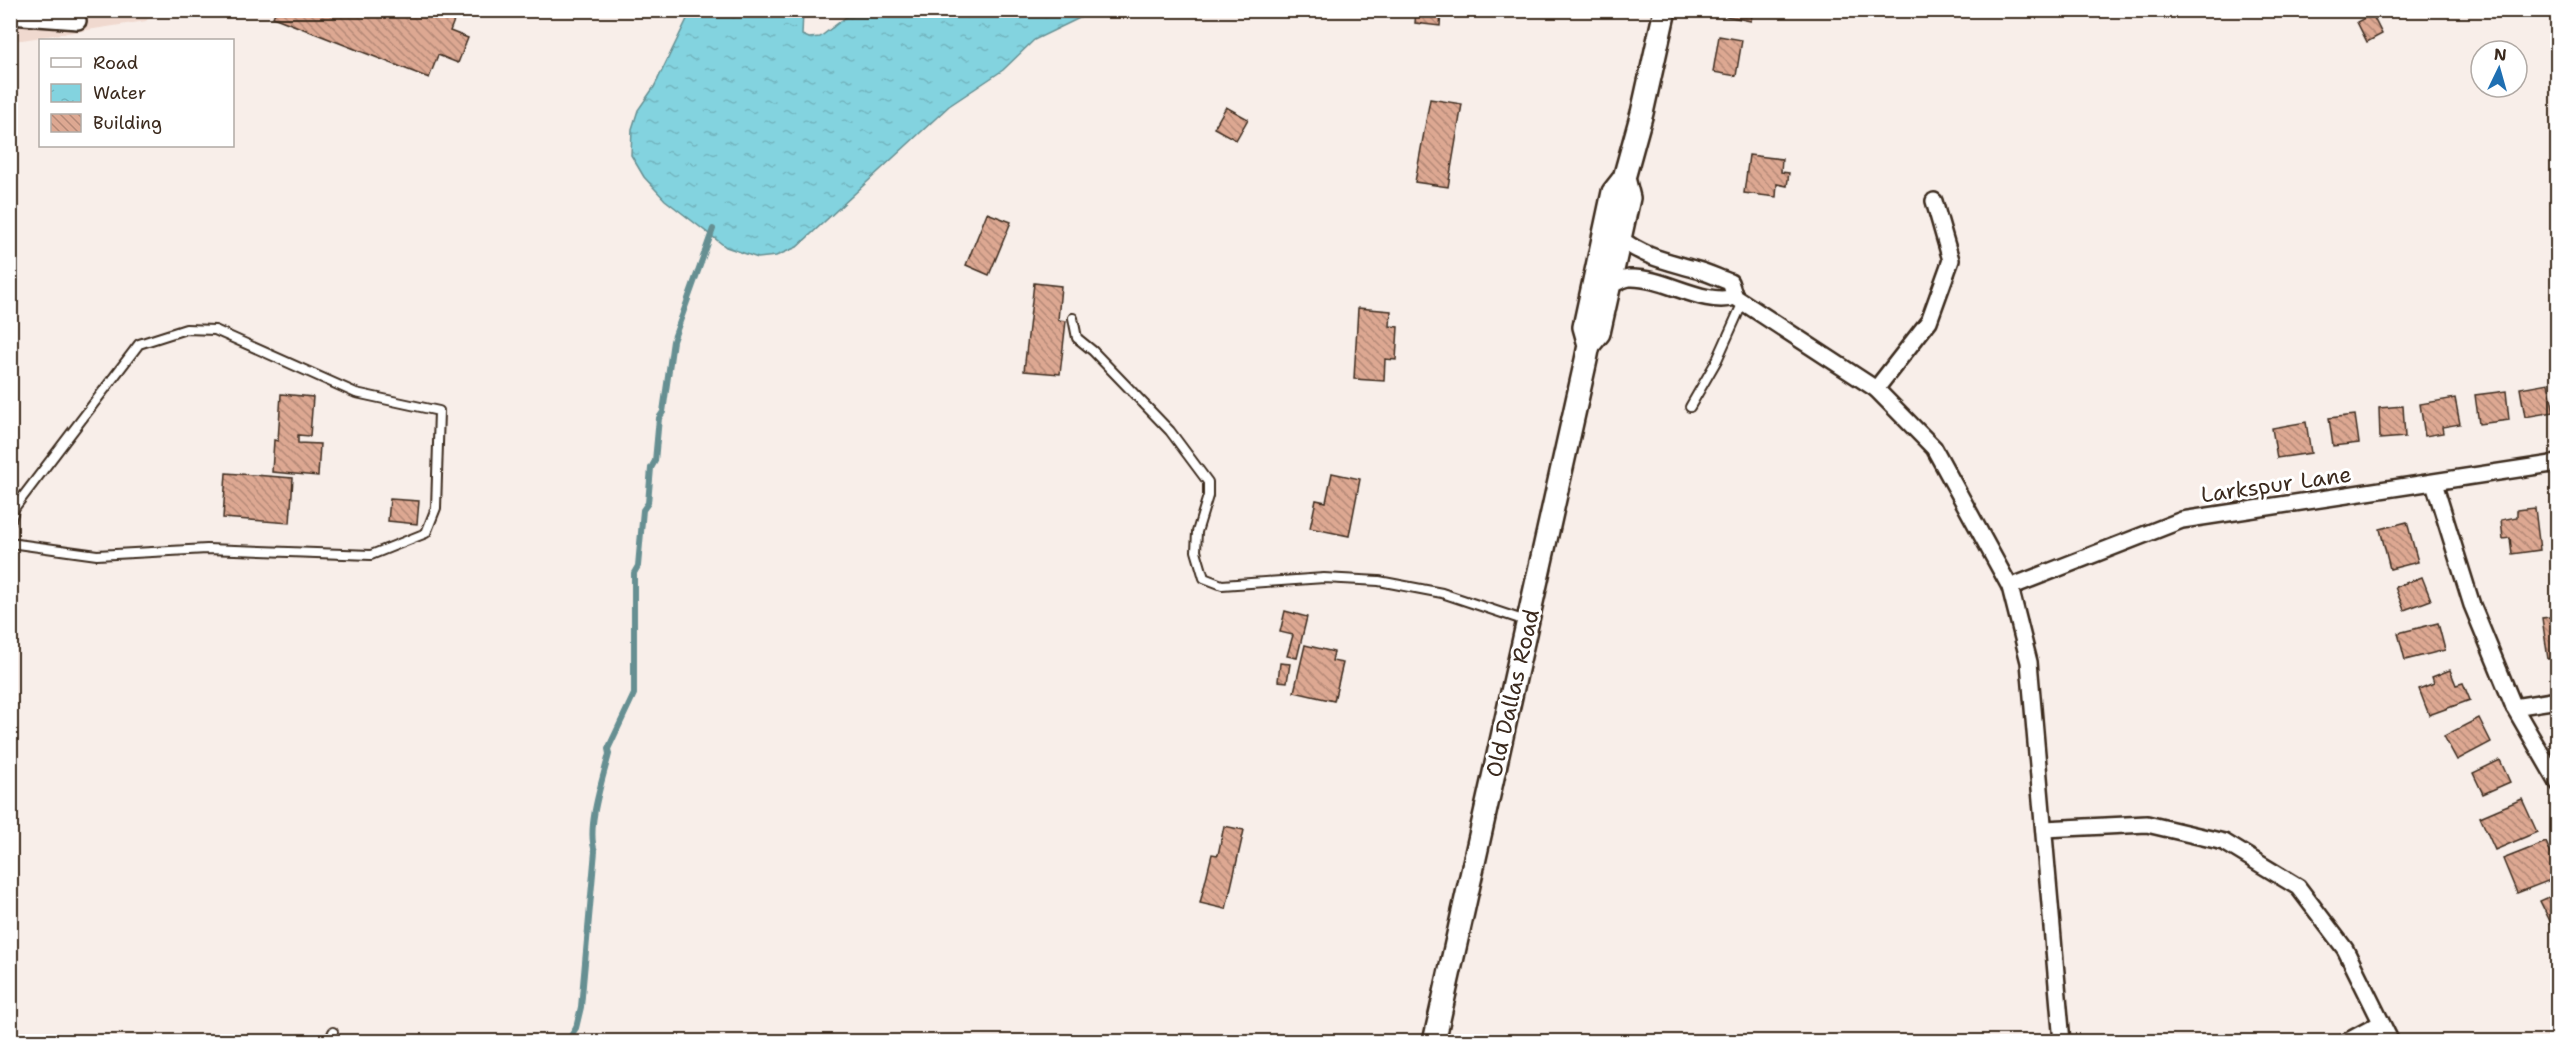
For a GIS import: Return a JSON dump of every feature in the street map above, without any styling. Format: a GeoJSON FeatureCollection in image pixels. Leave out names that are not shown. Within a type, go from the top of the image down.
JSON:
{"type":"FeatureCollection","features":[{"type":"Feature","properties":{"kind":"main road","name":"Old Dallas Road"},"geometry":{"type":"LineString","coordinates":[[1589,345],[1584,327],[1613,192],[1624,178],[1642,113],[1665,10]]}},
{"type":"Feature","properties":{"kind":"main road","name":"Old Dallas Road"},"geometry":{"type":"LineString","coordinates":[[1434,1041],[1589,345],[1599,333],[1611,285],[1629,198],[1624,178]]}},
{"type":"Feature","properties":{"kind":"street"},"geometry":{"type":"LineString","coordinates":[[10,16],[78,21]]}},
{"type":"Feature","properties":{"kind":"street"},"geometry":{"type":"LineString","coordinates":[[1876,389],[1929,321],[1951,260],[1934,201]]}},
{"type":"Feature","properties":{"kind":"street"},"geometry":{"type":"LineString","coordinates":[[1621,238],[1637,251],[1730,282],[1739,300],[1876,389],[1934,448],[2010,587],[2029,662],[2062,1041]]}},
{"type":"Feature","properties":{"kind":"street"},"geometry":{"type":"LineString","coordinates":[[1611,285],[1628,278],[1653,281],[1722,301],[1739,300]]}},
{"type":"Feature","properties":{"kind":"street","name":"Larkspur Lane"},"geometry":{"type":"LineString","coordinates":[[2010,587],[2182,520],[2558,463]]}},
{"type":"Feature","properties":{"kind":"street"},"geometry":{"type":"LineString","coordinates":[[2434,483],[2472,604],[2514,707],[2558,783]]}},
{"type":"Feature","properties":{"kind":"street"},"geometry":{"type":"LineString","coordinates":[[2514,707],[2558,700]]}},
{"type":"Feature","properties":{"kind":"street"},"geometry":{"type":"LineString","coordinates":[[2044,829],[2147,824],[2224,842],[2298,887],[2345,949],[2391,1041]]}},
{"type":"Feature","properties":{"kind":"street"},"geometry":{"type":"LineString","coordinates":[[2346,1041],[2381,1023]]}},
{"type":"Feature","properties":{"kind":"lane"},"geometry":{"type":"LineString","coordinates":[[1690,407],[1717,360],[1739,300]]}},
{"type":"Feature","properties":{"kind":"lane"},"geometry":{"type":"LineString","coordinates":[[1073,318],[1077,338],[1093,351],[1170,431],[1208,482],[1208,496],[1197,532],[1196,551],[1204,578],[1221,585],[1324,578],[1379,581],[1442,593],[1528,621]]}},
{"type":"Feature","properties":{"kind":"lane"},"geometry":{"type":"LineString","coordinates":[[10,523],[15,507],[139,344],[186,329],[215,330],[356,393],[439,411],[436,508],[426,533],[371,555],[207,549],[97,555],[10,543]]}},
{"type":"Feature","properties":{"kind":"lane"},"geometry":{"type":"LineString","coordinates":[[329,1041],[333,1032]]}},
{"type":"Feature","properties":{"kind":"shaded area"},"geometry":{"type":"Polygon","coordinates":[[[11,11],[155,11],[146,21],[11,40],[11,11]]]}},
{"type":"Feature","properties":{"kind":"water"},"geometry":{"type":"Polygon","coordinates":[[[691,11],[803,11],[802,35],[809,38],[820,37],[854,11],[1094,11],[1034,40],[1003,70],[949,106],[797,247],[776,256],[758,258],[726,247],[665,200],[644,177],[631,155],[632,129],[638,110],[654,87],[691,11]]]}},
{"type":"Feature","properties":{"kind":"building"},"geometry":{"type":"Polygon","coordinates":[[[276,10],[458,10],[450,31],[468,38],[458,63],[438,55],[429,78],[273,17],[276,10]]]}},
{"type":"Feature","properties":{"kind":"building"},"geometry":{"type":"Polygon","coordinates":[[[1416,10],[1441,10],[1440,26],[1415,23],[1416,10]]]}},
{"type":"Feature","properties":{"kind":"building"},"geometry":{"type":"Polygon","coordinates":[[[1727,10],[1753,10],[1751,21],[1726,16],[1727,10]]]}},
{"type":"Feature","properties":{"kind":"building"},"geometry":{"type":"Polygon","coordinates":[[[2372,14],[2382,34],[2367,42],[2357,22],[2372,14]]]}},
{"type":"Feature","properties":{"kind":"building"},"geometry":{"type":"Polygon","coordinates":[[[1719,36],[1742,40],[1736,76],[1713,72],[1719,36]]]}},
{"type":"Feature","properties":{"kind":"building"},"geometry":{"type":"Polygon","coordinates":[[[1430,99],[1462,104],[1448,187],[1415,182],[1430,99]]]}},
{"type":"Feature","properties":{"kind":"building"},"geometry":{"type":"Polygon","coordinates":[[[1226,107],[1248,119],[1236,140],[1214,128],[1226,107]]]}},
{"type":"Feature","properties":{"kind":"building"},"geometry":{"type":"Polygon","coordinates":[[[1749,155],[1782,159],[1781,172],[1789,173],[1787,186],[1777,184],[1776,197],[1744,193],[1749,155]]]}},
{"type":"Feature","properties":{"kind":"building"},"geometry":{"type":"Polygon","coordinates":[[[987,213],[1011,222],[989,275],[966,265],[987,213]]]}},
{"type":"Feature","properties":{"kind":"building"},"geometry":{"type":"Polygon","coordinates":[[[1034,283],[1061,286],[1058,320],[1066,321],[1060,374],[1024,371],[1034,283]]]}},
{"type":"Feature","properties":{"kind":"building"},"geometry":{"type":"Polygon","coordinates":[[[1358,308],[1391,311],[1390,326],[1398,327],[1396,360],[1385,359],[1384,381],[1354,379],[1358,308]]]}},
{"type":"Feature","properties":{"kind":"building"},"geometry":{"type":"Polygon","coordinates":[[[2548,383],[2554,412],[2525,417],[2520,388],[2548,383]]]}},
{"type":"Feature","properties":{"kind":"building"},"geometry":{"type":"Polygon","coordinates":[[[2506,391],[2509,420],[2479,424],[2475,395],[2506,391]]]}},
{"type":"Feature","properties":{"kind":"building"},"geometry":{"type":"Polygon","coordinates":[[[281,394],[313,397],[310,436],[298,435],[298,443],[320,444],[318,476],[272,472],[274,440],[278,441],[281,394]]]}},
{"type":"Feature","properties":{"kind":"building"},"geometry":{"type":"Polygon","coordinates":[[[2455,398],[2460,424],[2442,427],[2443,433],[2425,436],[2420,404],[2455,398]]]}},
{"type":"Feature","properties":{"kind":"building"},"geometry":{"type":"Polygon","coordinates":[[[2403,406],[2405,437],[2380,439],[2379,408],[2403,406]]]}},
{"type":"Feature","properties":{"kind":"building"},"geometry":{"type":"Polygon","coordinates":[[[2355,415],[2359,443],[2333,446],[2329,418],[2355,415]]]}},
{"type":"Feature","properties":{"kind":"building"},"geometry":{"type":"Polygon","coordinates":[[[2306,422],[2311,453],[2277,458],[2272,428],[2306,422]]]}},
{"type":"Feature","properties":{"kind":"building"},"geometry":{"type":"Polygon","coordinates":[[[226,473],[293,478],[290,523],[223,518],[226,473]]]}},
{"type":"Feature","properties":{"kind":"building"},"geometry":{"type":"Polygon","coordinates":[[[1332,473],[1360,479],[1349,536],[1310,528],[1316,500],[1326,502],[1332,473]]]}},
{"type":"Feature","properties":{"kind":"building"},"geometry":{"type":"Polygon","coordinates":[[[390,499],[419,501],[417,524],[388,521],[390,499]]]}},
{"type":"Feature","properties":{"kind":"building"},"geometry":{"type":"Polygon","coordinates":[[[2535,508],[2540,550],[2512,554],[2510,538],[2503,539],[2501,520],[2517,517],[2517,510],[2535,508]]]}},
{"type":"Feature","properties":{"kind":"building"},"geometry":{"type":"Polygon","coordinates":[[[2407,522],[2418,562],[2390,569],[2380,529],[2407,522]]]}},
{"type":"Feature","properties":{"kind":"building"},"geometry":{"type":"Polygon","coordinates":[[[2422,577],[2431,600],[2404,610],[2395,587],[2422,577]]]}},
{"type":"Feature","properties":{"kind":"building"},"geometry":{"type":"Polygon","coordinates":[[[1285,611],[1307,617],[1297,658],[1287,656],[1293,635],[1280,632],[1285,611]]]}},
{"type":"Feature","properties":{"kind":"building"},"geometry":{"type":"Polygon","coordinates":[[[2558,616],[2558,657],[2548,659],[2542,618],[2558,616]]]}},
{"type":"Feature","properties":{"kind":"building"},"geometry":{"type":"Polygon","coordinates":[[[2438,623],[2445,650],[2405,660],[2398,633],[2438,623]]]}},
{"type":"Feature","properties":{"kind":"building"},"geometry":{"type":"Polygon","coordinates":[[[1305,645],[1334,652],[1332,661],[1343,663],[1334,701],[1294,692],[1305,645]]]}},
{"type":"Feature","properties":{"kind":"building"},"geometry":{"type":"Polygon","coordinates":[[[1280,663],[1290,664],[1287,682],[1278,681],[1280,663]]]}},
{"type":"Feature","properties":{"kind":"building"},"geometry":{"type":"Polygon","coordinates":[[[2450,670],[2456,685],[2463,683],[2470,700],[2429,715],[2419,689],[2434,683],[2432,677],[2450,670]]]}},
{"type":"Feature","properties":{"kind":"building"},"geometry":{"type":"Polygon","coordinates":[[[2479,718],[2491,742],[2457,760],[2444,736],[2479,718]]]}},
{"type":"Feature","properties":{"kind":"building"},"geometry":{"type":"Polygon","coordinates":[[[2500,760],[2510,782],[2483,794],[2473,773],[2500,760]]]}},
{"type":"Feature","properties":{"kind":"building"},"geometry":{"type":"Polygon","coordinates":[[[2522,799],[2537,832],[2495,850],[2480,817],[2522,799]]]}},
{"type":"Feature","properties":{"kind":"building"},"geometry":{"type":"Polygon","coordinates":[[[1224,826],[1244,830],[1226,909],[1200,903],[1212,854],[1218,855],[1224,826]]]}},
{"type":"Feature","properties":{"kind":"building"},"geometry":{"type":"Polygon","coordinates":[[[2546,842],[2558,870],[2558,877],[2517,893],[2503,859],[2546,842]]]}},
{"type":"Feature","properties":{"kind":"building"},"geometry":{"type":"Polygon","coordinates":[[[2558,893],[2558,920],[2551,923],[2540,901],[2558,893]]]}},
{"type":"Feature","properties":{"kind":"waterway"},"geometry":{"type":"LineString","coordinates":[[567,1042],[576,1028],[581,1007],[595,851],[593,830],[596,803],[609,754],[608,749],[634,694],[634,573],[638,566],[643,510],[648,503],[651,468],[655,461],[659,418],[663,412],[673,341],[713,229]]}}]}
